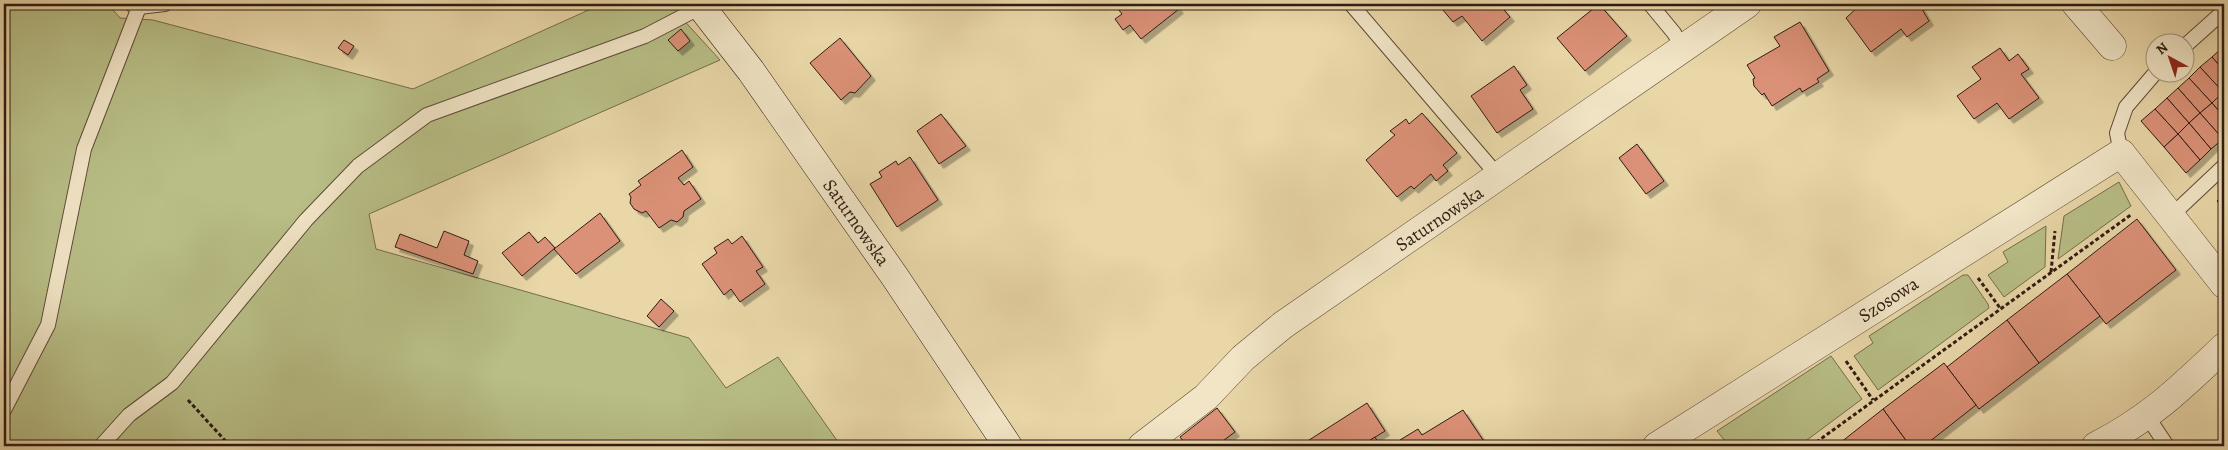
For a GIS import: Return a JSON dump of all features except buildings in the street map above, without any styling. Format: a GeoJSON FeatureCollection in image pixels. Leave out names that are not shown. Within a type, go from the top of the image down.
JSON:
{"type":"FeatureCollection","features":[{"type":"Feature","properties":{"kind":"street","name":"Saturnowska"},"geometry":{"type":"LineString","coordinates":[[1142,446],[1206,397],[1243,358],[1283,325],[1747,4]]}},
{"type":"Feature","properties":{"kind":"street"},"geometry":{"type":"LineString","coordinates":[[2076,4],[2112,46]]}},
{"type":"Feature","properties":{"kind":"street","name":"Saturnowska"},"geometry":{"type":"LineString","coordinates":[[700,5],[750,71],[895,277],[1008,446]]}},
{"type":"Feature","properties":{"kind":"street"},"geometry":{"type":"LineString","coordinates":[[2121,153],[2224,284]]}},
{"type":"Feature","properties":{"kind":"street","name":"Szosowa"},"geometry":{"type":"LineString","coordinates":[[1657,446],[2121,153]]}},
{"type":"Feature","properties":{"kind":"street"},"geometry":{"type":"LineString","coordinates":[[2096,446],[2129,429],[2148,416],[2173,396],[2224,347]]}},
{"type":"Feature","properties":{"kind":"lane"},"geometry":{"type":"LineString","coordinates":[[4,410],[48,325],[84,149],[134,5],[165,4]]}},
{"type":"Feature","properties":{"kind":"lane"},"geometry":{"type":"LineString","coordinates":[[1351,4],[1499,177]]}},
{"type":"Feature","properties":{"kind":"lane"},"geometry":{"type":"LineString","coordinates":[[1650,4],[1674,33],[1683,48]]}},
{"type":"Feature","properties":{"kind":"lane"},"geometry":{"type":"LineString","coordinates":[[101,446],[129,415],[172,383],[306,220],[358,166],[427,116],[645,36],[700,5]]}},
{"type":"Feature","properties":{"kind":"lane"},"geometry":{"type":"LineString","coordinates":[[2196,36],[2224,11]]}},
{"type":"Feature","properties":{"kind":"lane"},"geometry":{"type":"LineString","coordinates":[[2121,153],[2117,133],[2126,107],[2147,82]]}},
{"type":"Feature","properties":{"kind":"lane"},"geometry":{"type":"LineString","coordinates":[[2164,206],[2224,166]]}},
{"type":"Feature","properties":{"kind":"lane"},"geometry":{"type":"LineString","coordinates":[[2148,416],[2167,446]]}},
{"type":"Feature","properties":{"kind":"path"},"geometry":{"type":"LineString","coordinates":[[1811,446],[1873,400],[2164,206]]}},
{"type":"Feature","properties":{"kind":"path"},"geometry":{"type":"LineString","coordinates":[[1829,337],[1873,400]]}},
{"type":"Feature","properties":{"kind":"path"},"geometry":{"type":"LineString","coordinates":[[172,383],[230,446]]}},
{"type":"Feature","properties":{"kind":"green space"},"geometry":{"type":"Polygon","coordinates":[[[4,4],[108,4],[120,18],[153,20],[413,89],[602,4],[669,4],[720,60],[369,214],[376,249],[689,338],[726,388],[778,357],[841,446],[4,446],[4,4]]]}},
{"type":"Feature","properties":{"kind":"green space"},"geometry":{"type":"Polygon","coordinates":[[[2119,182],[2131,206],[2058,259],[2064,216],[2119,182]]]}},
{"type":"Feature","properties":{"kind":"green space"},"geometry":{"type":"Polygon","coordinates":[[[2046,226],[2045,267],[2004,297],[1988,275],[2008,262],[2003,252],[2046,226]]]}},
{"type":"Feature","properties":{"kind":"green space"},"geometry":{"type":"Polygon","coordinates":[[[1963,275],[1968,275],[1989,308],[1878,390],[1854,356],[1873,343],[1869,336],[1963,275]]]}},
{"type":"Feature","properties":{"kind":"green space"},"geometry":{"type":"Polygon","coordinates":[[[1831,356],[1862,399],[1799,446],[1729,446],[1717,431],[1831,356]]]}}]}
